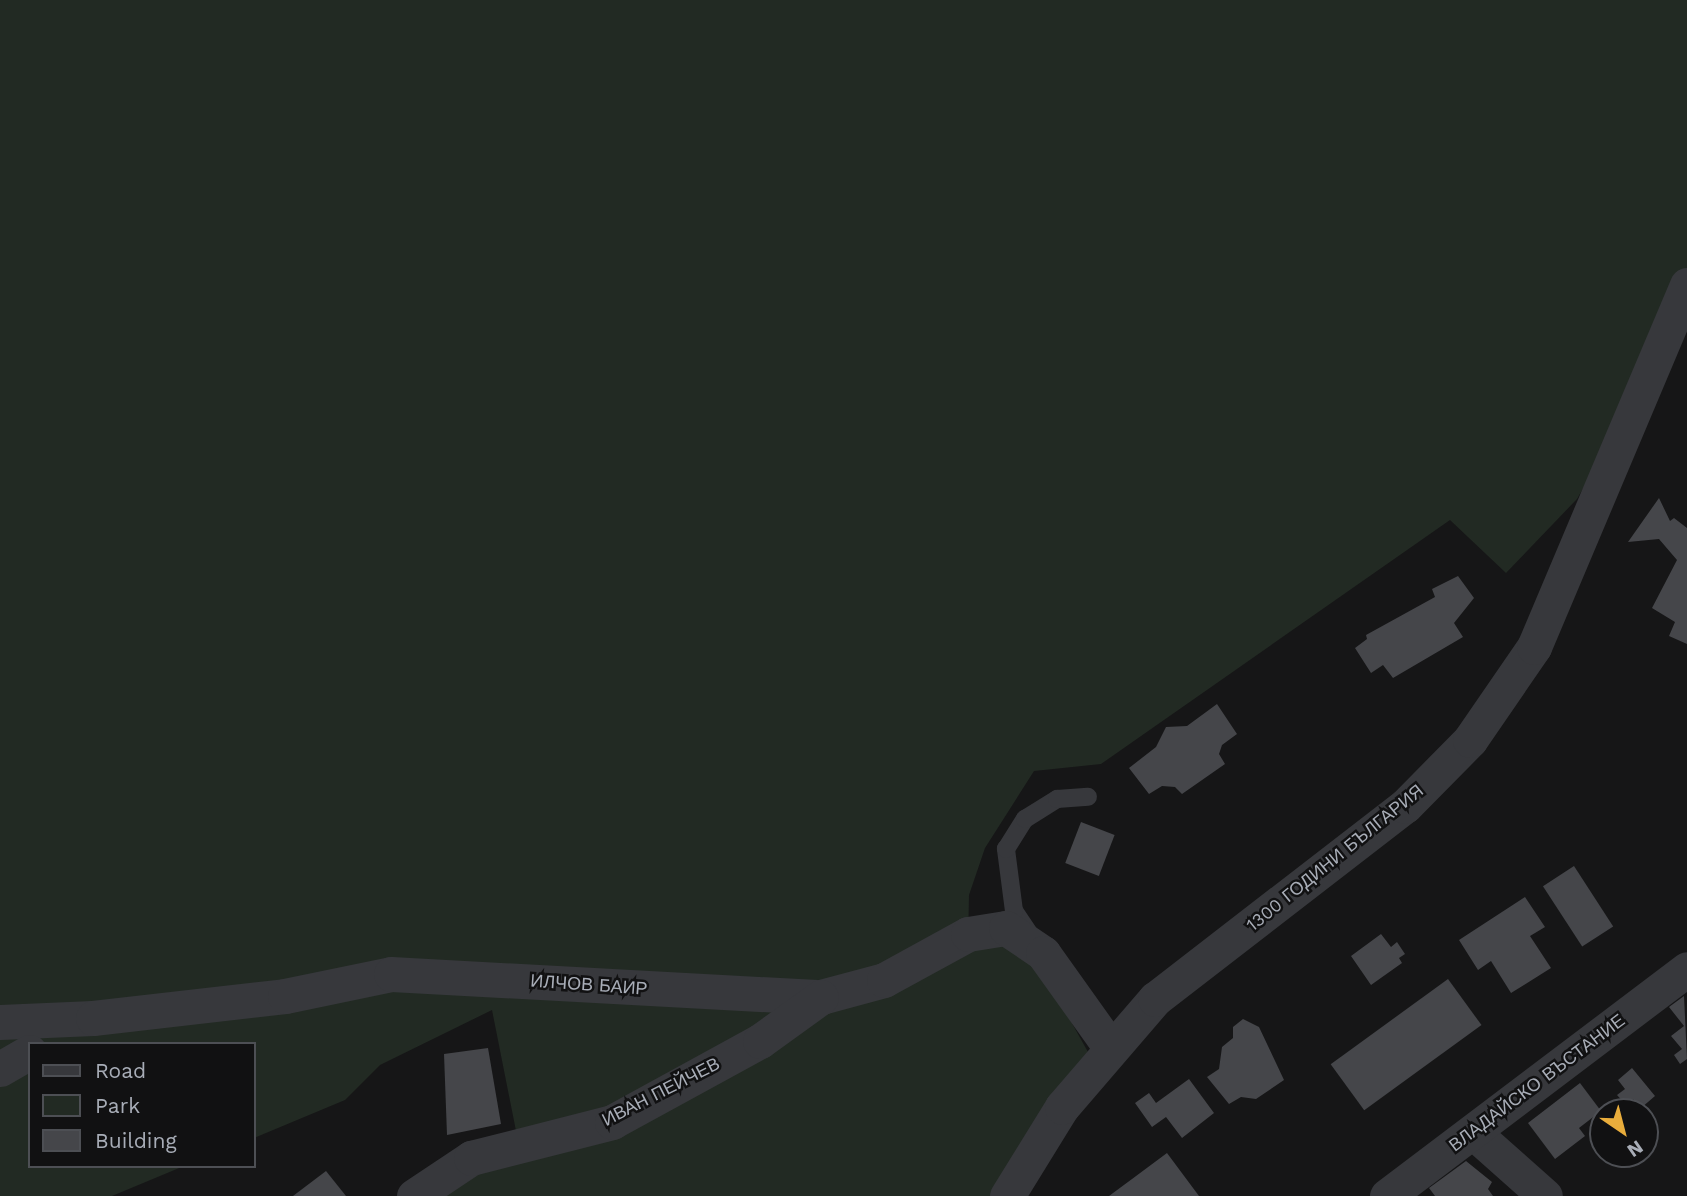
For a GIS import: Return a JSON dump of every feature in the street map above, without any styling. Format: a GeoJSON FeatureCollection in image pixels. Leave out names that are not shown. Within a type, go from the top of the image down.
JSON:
{"type":"FeatureCollection","features":[{"type":"Feature","properties":{"kind":"street","name":"1300 ГОДИНИ БЪЛГАРИЯ"},"geometry":{"type":"LineString","coordinates":[[1007,1196],[1062,1107],[1110,1047],[1155,999],[1405,806],[1470,740],[1534,647],[1687,285]]}},
{"type":"Feature","properties":{"kind":"street","name":"ИЛЧОВ БАИР"},"geometry":{"type":"LineString","coordinates":[[0,1022],[93,1018],[285,996],[391,974],[821,997],[884,980],[968,934],[1006,928],[1043,953],[1110,1047]]}},
{"type":"Feature","properties":{"kind":"street","name":"ВЛАДАЙСКО ВЪСТАНИЕ"},"geometry":{"type":"LineString","coordinates":[[1387,1196],[1687,968]]}},
{"type":"Feature","properties":{"kind":"street","name":"ИВАН ПЕЙЧЕВ"},"geometry":{"type":"LineString","coordinates":[[414,1196],[471,1158],[612,1122],[760,1041],[821,997]]}},
{"type":"Feature","properties":{"kind":"street"},"geometry":{"type":"LineString","coordinates":[[49,1042],[93,1018]]}},
{"type":"Feature","properties":{"kind":"street"},"geometry":{"type":"LineString","coordinates":[[0,1069],[28,1053]]}},
{"type":"Feature","properties":{"kind":"street"},"geometry":{"type":"LineString","coordinates":[[1473,1132],[1545,1196]]}},
{"type":"Feature","properties":{"kind":"lane"},"geometry":{"type":"LineString","coordinates":[[1043,953],[1014,911],[1006,849],[1025,818],[1057,799],[1088,797]]}},
{"type":"Feature","properties":{"kind":"green space"},"geometry":{"type":"Polygon","coordinates":[[[0,0],[1687,0],[1687,272],[1609,443],[1577,499],[1506,573],[1450,520],[1101,764],[1034,771],[985,848],[969,895],[968,946],[1009,939],[1039,964],[1088,1052],[1007,1196],[414,1196],[519,1146],[492,1010],[380,1065],[345,1100],[256,1137],[256,1042],[28,1042],[28,1168],[179,1168],[112,1196],[0,1196],[0,0]]]}},
{"type":"Feature","properties":{"kind":"building"},"geometry":{"type":"Polygon","coordinates":[[[1659,498],[1670,521],[1674,518],[1687,528],[1687,644],[1669,636],[1675,622],[1652,608],[1677,560],[1659,539],[1628,542],[1659,498]]]}},
{"type":"Feature","properties":{"kind":"building"},"geometry":{"type":"Polygon","coordinates":[[[1458,576],[1474,598],[1454,623],[1463,637],[1393,678],[1383,665],[1371,673],[1355,648],[1367,639],[1366,635],[1435,597],[1432,589],[1458,576]]]}},
{"type":"Feature","properties":{"kind":"building"},"geometry":{"type":"Polygon","coordinates":[[[1217,704],[1237,734],[1222,745],[1219,754],[1225,764],[1182,794],[1175,787],[1162,786],[1149,794],[1129,768],[1156,747],[1166,727],[1187,726],[1217,704]]]}},
{"type":"Feature","properties":{"kind":"building"},"geometry":{"type":"Polygon","coordinates":[[[1081,822],[1115,835],[1099,876],[1065,863],[1081,822]]]}},
{"type":"Feature","properties":{"kind":"building"},"geometry":{"type":"Polygon","coordinates":[[[1574,866],[1613,926],[1582,947],[1543,886],[1574,866]]]}},
{"type":"Feature","properties":{"kind":"building"},"geometry":{"type":"Polygon","coordinates":[[[1525,897],[1545,927],[1530,936],[1551,968],[1511,993],[1491,961],[1478,970],[1459,940],[1525,897]]]}},
{"type":"Feature","properties":{"kind":"building"},"geometry":{"type":"Polygon","coordinates":[[[1381,934],[1391,947],[1397,942],[1405,954],[1399,958],[1402,963],[1371,985],[1351,956],[1381,934]]]}},
{"type":"Feature","properties":{"kind":"building"},"geometry":{"type":"Polygon","coordinates":[[[1448,979],[1482,1025],[1364,1110],[1331,1064],[1448,979]]]}},
{"type":"Feature","properties":{"kind":"building"},"geometry":{"type":"Polygon","coordinates":[[[1684,996],[1687,1059],[1680,1064],[1674,1055],[1682,1049],[1671,1036],[1684,1026],[1669,1007],[1684,996]]]}},
{"type":"Feature","properties":{"kind":"building"},"geometry":{"type":"Polygon","coordinates":[[[1243,1019],[1259,1027],[1284,1080],[1256,1099],[1241,1097],[1229,1104],[1207,1077],[1219,1069],[1222,1047],[1233,1038],[1233,1027],[1243,1019]]]}},
{"type":"Feature","properties":{"kind":"building"},"geometry":{"type":"Polygon","coordinates":[[[488,1048],[501,1124],[447,1135],[444,1054],[488,1048]]]}},
{"type":"Feature","properties":{"kind":"building"},"geometry":{"type":"Polygon","coordinates":[[[1632,1068],[1655,1096],[1620,1098],[1617,1095],[1625,1089],[1618,1080],[1632,1068]]]}},
{"type":"Feature","properties":{"kind":"building"},"geometry":{"type":"Polygon","coordinates":[[[1189,1079],[1214,1113],[1182,1138],[1166,1117],[1152,1127],[1135,1103],[1149,1093],[1156,1103],[1189,1079]]]}},
{"type":"Feature","properties":{"kind":"building"},"geometry":{"type":"Polygon","coordinates":[[[1580,1083],[1591,1098],[1589,1098],[1589,1120],[1579,1128],[1585,1136],[1555,1159],[1528,1123],[1580,1083]]]}},
{"type":"Feature","properties":{"kind":"building"},"geometry":{"type":"Polygon","coordinates":[[[1167,1153],[1199,1196],[1109,1196],[1132,1179],[1167,1153]]]}},
{"type":"Feature","properties":{"kind":"building"},"geometry":{"type":"Polygon","coordinates":[[[1466,1161],[1492,1182],[1488,1189],[1493,1196],[1435,1196],[1429,1188],[1466,1161]]]}},
{"type":"Feature","properties":{"kind":"building"},"geometry":{"type":"Polygon","coordinates":[[[326,1171],[346,1196],[293,1196],[326,1171]]]}}]}
